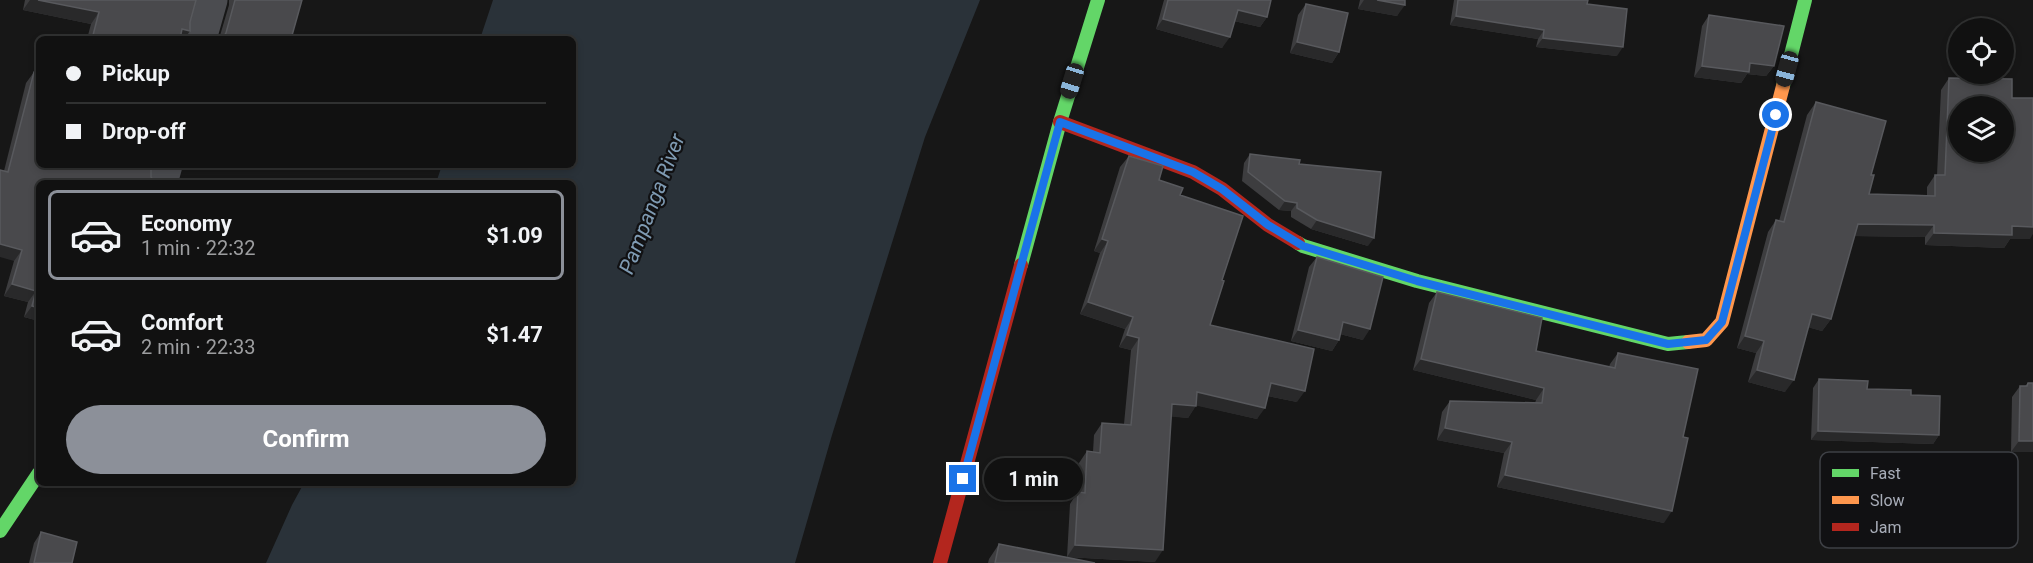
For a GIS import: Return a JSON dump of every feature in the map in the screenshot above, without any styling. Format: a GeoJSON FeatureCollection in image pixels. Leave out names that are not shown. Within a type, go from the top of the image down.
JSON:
{"type":"FeatureCollection","features":[{"type":"Feature","properties":{"kind":"street"},"geometry":{"type":"LineString","coordinates":[[202,36],[211,0]]}},
{"type":"Feature","properties":{"kind":"street"},"geometry":{"type":"LineString","coordinates":[[940,563],[1060,122],[1098,0]]}},
{"type":"Feature","properties":{"kind":"street"},"geometry":{"type":"LineString","coordinates":[[1060,122],[1193,172],[1222,189],[1268,225],[1303,246],[1417,281],[1668,344],[1706,340],[1722,322],[1805,0]]}},
{"type":"Feature","properties":{"kind":"street"},"geometry":{"type":"LineString","coordinates":[[0,531],[36,477]]}},
{"type":"Feature","properties":{"kind":"water","name":"Pampanga River"},"geometry":{"type":"Polygon","coordinates":[[[493,0],[980,0],[925,137],[832,435],[795,563],[266,563],[302,486],[576,486],[576,180],[437,180],[441,168],[576,168],[576,36],[481,36],[493,0]]]}},
{"type":"Feature","properties":{"kind":"building"},"geometry":{"type":"Polygon","coordinates":[[[38,0],[196,0],[190,31],[182,29],[181,36],[93,36],[99,12],[38,0]]]}},
{"type":"Feature","properties":{"kind":"building"},"geometry":{"type":"Polygon","coordinates":[[[235,0],[302,0],[292,36],[224,36],[235,0]]]}},
{"type":"Feature","properties":{"kind":"building"},"geometry":{"type":"Polygon","coordinates":[[[1168,0],[1271,0],[1267,17],[1238,10],[1230,37],[1163,19],[1168,0]]]}},
{"type":"Feature","properties":{"kind":"building"},"geometry":{"type":"Polygon","coordinates":[[[1377,0],[1405,0],[1405,5],[1377,0]]]}},
{"type":"Feature","properties":{"kind":"building"},"geometry":{"type":"Polygon","coordinates":[[[1458,0],[1588,0],[1587,4],[1627,9],[1623,47],[1543,38],[1544,30],[1456,16],[1458,0]]]}},
{"type":"Feature","properties":{"kind":"building"},"geometry":{"type":"Polygon","coordinates":[[[1306,4],[1348,13],[1339,52],[1297,42],[1306,4]]]}},
{"type":"Feature","properties":{"kind":"building"},"geometry":{"type":"Polygon","coordinates":[[[1709,15],[1784,26],[1774,66],[1750,63],[1749,72],[1702,66],[1709,15]]]}},
{"type":"Feature","properties":{"kind":"building"},"geometry":{"type":"Polygon","coordinates":[[[34,72],[36,72],[36,168],[151,168],[153,180],[36,180],[36,291],[12,284],[22,250],[0,244],[0,170],[8,172],[34,72]]]}},
{"type":"Feature","properties":{"kind":"building"},"geometry":{"type":"Polygon","coordinates":[[[1949,84],[2012,84],[2012,96],[1948,96],[1949,84]]]}},
{"type":"Feature","properties":{"kind":"building"},"geometry":{"type":"Polygon","coordinates":[[[2014,98],[2033,98],[2033,227],[2012,226],[2012,235],[1934,233],[1934,225],[1858,224],[1831,319],[1812,314],[1794,380],[1757,370],[1764,341],[1745,336],[1776,220],[1784,222],[1816,102],[1886,121],[1871,175],[1874,175],[1869,194],[1935,196],[1935,175],[1945,175],[1948,102],[1948,162],[2014,162],[2014,98]]]}},
{"type":"Feature","properties":{"kind":"building"},"geometry":{"type":"Polygon","coordinates":[[[1250,154],[1300,160],[1299,164],[1381,172],[1374,238],[1317,220],[1297,208],[1297,203],[1285,201],[1248,172],[1250,154]]]}},
{"type":"Feature","properties":{"kind":"building"},"geometry":{"type":"Polygon","coordinates":[[[1129,156],[1163,166],[1159,180],[1183,188],[1180,195],[1243,216],[1210,325],[1314,349],[1305,391],[1271,383],[1265,408],[1197,392],[1196,406],[1172,404],[1163,550],[1075,545],[1078,492],[1085,493],[1087,451],[1100,453],[1102,423],[1131,425],[1139,338],[1127,335],[1133,317],[1088,302],[1108,241],[1102,239],[1129,156]]]}},
{"type":"Feature","properties":{"kind":"building"},"geometry":{"type":"Polygon","coordinates":[[[1317,257],[1383,277],[1370,329],[1343,322],[1339,340],[1298,330],[1317,257]]]}},
{"type":"Feature","properties":{"kind":"building"},"geometry":{"type":"Polygon","coordinates":[[[36,291],[36,307],[32,306],[36,291]]]}},
{"type":"Feature","properties":{"kind":"building"},"geometry":{"type":"Polygon","coordinates":[[[1437,292],[1542,318],[1536,351],[1615,368],[1618,353],[1698,369],[1683,437],[1688,438],[1672,511],[1505,475],[1512,442],[1445,428],[1450,401],[1542,403],[1544,388],[1421,359],[1437,292]]]}},
{"type":"Feature","properties":{"kind":"building"},"geometry":{"type":"Polygon","coordinates":[[[1819,379],[1868,381],[1867,389],[1911,390],[1911,395],[1940,396],[1939,435],[1818,431],[1819,379]]]}},
{"type":"Feature","properties":{"kind":"building"},"geometry":{"type":"Polygon","coordinates":[[[2028,383],[2033,383],[2033,441],[2019,441],[2020,386],[2027,386],[2028,383]]]}},
{"type":"Feature","properties":{"kind":"building"},"geometry":{"type":"Polygon","coordinates":[[[41,532],[77,542],[72,563],[34,563],[41,532]]]}},
{"type":"Feature","properties":{"kind":"building"},"geometry":{"type":"Polygon","coordinates":[[[999,544],[1095,563],[995,563],[999,544]]]}},
{"type":"Feature","properties":{"kind":"traffic: fast"},"geometry":{"type":"LineString","coordinates":[[1021,265],[1060,122],[1098,0]]}},
{"type":"Feature","properties":{"kind":"traffic: fast"},"geometry":{"type":"LineString","coordinates":[[1783,86],[1805,0]]}},
{"type":"Feature","properties":{"kind":"traffic: fast"},"geometry":{"type":"LineString","coordinates":[[1298,243],[1417,281],[1668,344],[1688,342]]}},
{"type":"Feature","properties":{"kind":"traffic: fast"},"geometry":{"type":"LineString","coordinates":[[0,531],[36,477]]}},
{"type":"Feature","properties":{"kind":"traffic: slow"},"geometry":{"type":"LineString","coordinates":[[1688,342],[1706,340],[1722,322],[1783,86]]}},
{"type":"Feature","properties":{"kind":"traffic: jam"},"geometry":{"type":"LineString","coordinates":[[1060,122],[1193,172],[1222,189],[1268,225],[1298,243]]}},
{"type":"Feature","properties":{"kind":"traffic: jam"},"geometry":{"type":"LineString","coordinates":[[940,563],[1021,265]]}},
{"type":"Feature","properties":{"kind":"route"},"geometry":{"type":"LineString","coordinates":[[963,479],[1060,122],[1193,172],[1222,189],[1268,225],[1303,246],[1417,281],[1668,344],[1706,340],[1722,322],[1776,115]]}}]}
